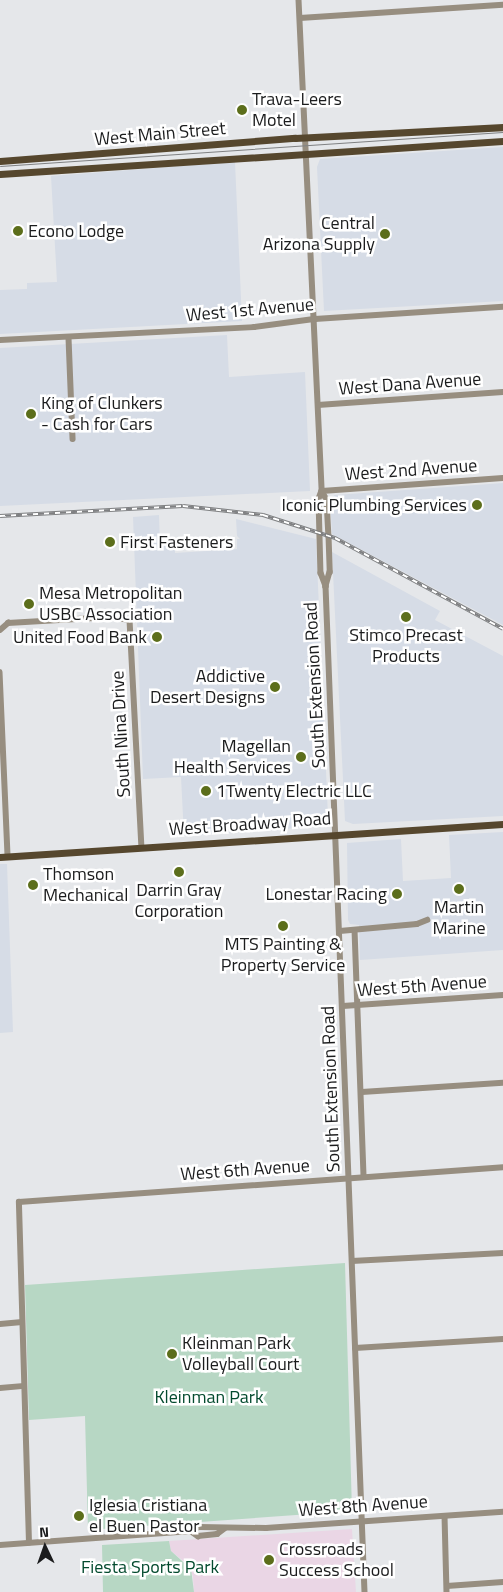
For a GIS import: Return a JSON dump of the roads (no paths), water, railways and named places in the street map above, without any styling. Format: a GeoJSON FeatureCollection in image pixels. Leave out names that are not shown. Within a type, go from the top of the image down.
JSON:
{"type":"FeatureCollection","features":[{"type":"Feature","properties":{"kind":"main road","name":"West Main Street"},"geometry":{"type":"LineString","coordinates":[[0,162],[503,127]]}},
{"type":"Feature","properties":{"kind":"main road","name":"West Main Street"},"geometry":{"type":"LineString","coordinates":[[0,174],[503,140]]}},
{"type":"Feature","properties":{"kind":"main road","name":"West Broadway Road"},"geometry":{"type":"LineString","coordinates":[[4,856],[503,824]]}},
{"type":"Feature","properties":{"kind":"street","name":"South Extension Road"},"geometry":{"type":"LineString","coordinates":[[299,0],[322,491],[319,499],[320,557],[326,586],[337,834],[364,1592]]}},
{"type":"Feature","properties":{"kind":"street"},"geometry":{"type":"LineString","coordinates":[[300,18],[503,5]]}},
{"type":"Feature","properties":{"kind":"street","name":"West 1st Avenue"},"geometry":{"type":"LineString","coordinates":[[0,340],[69,338],[254,327],[315,319],[503,307]]}},
{"type":"Feature","properties":{"kind":"street"},"geometry":{"type":"LineString","coordinates":[[69,338],[72,439]]}},
{"type":"Feature","properties":{"kind":"street","name":"West Dana Avenue"},"geometry":{"type":"LineString","coordinates":[[318,405],[503,392]]}},
{"type":"Feature","properties":{"kind":"street","name":"West 2nd Avenue"},"geometry":{"type":"LineString","coordinates":[[322,491],[503,478]]}},
{"type":"Feature","properties":{"kind":"street","name":"South Nina Drive"},"geometry":{"type":"LineString","coordinates":[[1,629],[8,623],[126,616],[130,620],[142,847]]}},
{"type":"Feature","properties":{"kind":"street"},"geometry":{"type":"LineString","coordinates":[[0,672],[4,856]]}},
{"type":"Feature","properties":{"kind":"street"},"geometry":{"type":"LineString","coordinates":[[340,931],[417,924],[427,920]]}},
{"type":"Feature","properties":{"kind":"street","name":"South Extension Road"},"geometry":{"type":"LineString","coordinates":[[355,930],[364,1177]]}},
{"type":"Feature","properties":{"kind":"street","name":"West 5th Avenue"},"geometry":{"type":"LineString","coordinates":[[343,1006],[503,995]]}},
{"type":"Feature","properties":{"kind":"street"},"geometry":{"type":"LineString","coordinates":[[362,1092],[503,1083]]}},
{"type":"Feature","properties":{"kind":"street","name":"West 6th Avenue"},"geometry":{"type":"LineString","coordinates":[[22,1322],[18,1202],[503,1167]]}},
{"type":"Feature","properties":{"kind":"street"},"geometry":{"type":"LineString","coordinates":[[352,1261],[503,1253]]}},
{"type":"Feature","properties":{"kind":"street"},"geometry":{"type":"LineString","coordinates":[[0,1324],[22,1322],[29,1543]]}},
{"type":"Feature","properties":{"kind":"street"},"geometry":{"type":"LineString","coordinates":[[355,1348],[503,1339]]}},
{"type":"Feature","properties":{"kind":"street"},"geometry":{"type":"LineString","coordinates":[[0,1388],[24,1386]]}},
{"type":"Feature","properties":{"kind":"street","name":"West 8th Avenue"},"geometry":{"type":"LineString","coordinates":[[0,1545],[191,1531],[199,1527],[224,1529],[503,1512]]}},
{"type":"Feature","properties":{"kind":"street"},"geometry":{"type":"LineString","coordinates":[[445,1516],[447,1589],[503,1582]]}},
{"type":"Feature","properties":{"kind":"tram line"},"geometry":{"type":"LineString","coordinates":[[0,166],[503,132]]}},
{"type":"Feature","properties":{"kind":"railway"},"geometry":{"type":"LineString","coordinates":[[0,516],[183,506],[263,515],[335,538],[503,629]]}},
{"type":"Feature","properties":{"kind":"place","name":"Trava-Leers Motel"},"geometry":{"type":"Point","coordinates":[242,110]}},
{"type":"Feature","properties":{"kind":"place","name":"Econo Lodge"},"geometry":{"type":"Point","coordinates":[18,231]}},
{"type":"Feature","properties":{"kind":"place","name":"Central Arizona Supply"},"geometry":{"type":"Point","coordinates":[385,234]}},
{"type":"Feature","properties":{"kind":"place","name":"King of Clunkers - Cash for Cars"},"geometry":{"type":"Point","coordinates":[31,414]}},
{"type":"Feature","properties":{"kind":"place","name":"Iconic Plumbing Services"},"geometry":{"type":"Point","coordinates":[477,505]}},
{"type":"Feature","properties":{"kind":"place","name":"First Fasteners"},"geometry":{"type":"Point","coordinates":[110,542]}},
{"type":"Feature","properties":{"kind":"place","name":"Mesa Metropolitan USBC Association"},"geometry":{"type":"Point","coordinates":[29,604]}},
{"type":"Feature","properties":{"kind":"place","name":"Stimco Precast Products"},"geometry":{"type":"Point","coordinates":[406,617]}},
{"type":"Feature","properties":{"kind":"place","name":"United Food Bank"},"geometry":{"type":"Point","coordinates":[157,637]}},
{"type":"Feature","properties":{"kind":"place","name":"Addictive Desert Designs"},"geometry":{"type":"Point","coordinates":[275,687]}},
{"type":"Feature","properties":{"kind":"place","name":"Magellan Health Services"},"geometry":{"type":"Point","coordinates":[301,757]}},
{"type":"Feature","properties":{"kind":"place","name":"1Twenty Electric LLC"},"geometry":{"type":"Point","coordinates":[206,791]}},
{"type":"Feature","properties":{"kind":"place","name":"Darrin Gray Corporation"},"geometry":{"type":"Point","coordinates":[179,872]}},
{"type":"Feature","properties":{"kind":"place","name":"Thomson Mechanical"},"geometry":{"type":"Point","coordinates":[33,885]}},
{"type":"Feature","properties":{"kind":"place","name":"Martin Marine"},"geometry":{"type":"Point","coordinates":[459,889]}},
{"type":"Feature","properties":{"kind":"place","name":"Lonestar Racing"},"geometry":{"type":"Point","coordinates":[397,894]}},
{"type":"Feature","properties":{"kind":"place","name":"MTS Painting & Property Service"},"geometry":{"type":"Point","coordinates":[283,926]}},
{"type":"Feature","properties":{"kind":"place","name":"Kleinman Park Volleyball Court"},"geometry":{"type":"Point","coordinates":[172,1354]}},
{"type":"Feature","properties":{"kind":"place","name":"Iglesia Cristiana el Buen Pastor"},"geometry":{"type":"Point","coordinates":[79,1516]}},
{"type":"Feature","properties":{"kind":"place","name":"Crossroads Success School"},"geometry":{"type":"Point","coordinates":[269,1560]}},
{"type":"Feature","properties":{"kind":"park label","name":"Kleinman Park"},"geometry":{"type":"Point","coordinates":[209,1397]}},
{"type":"Feature","properties":{"kind":"park label","name":"Fiesta Sports Park"},"geometry":{"type":"Point","coordinates":[150,1567]}}]}
